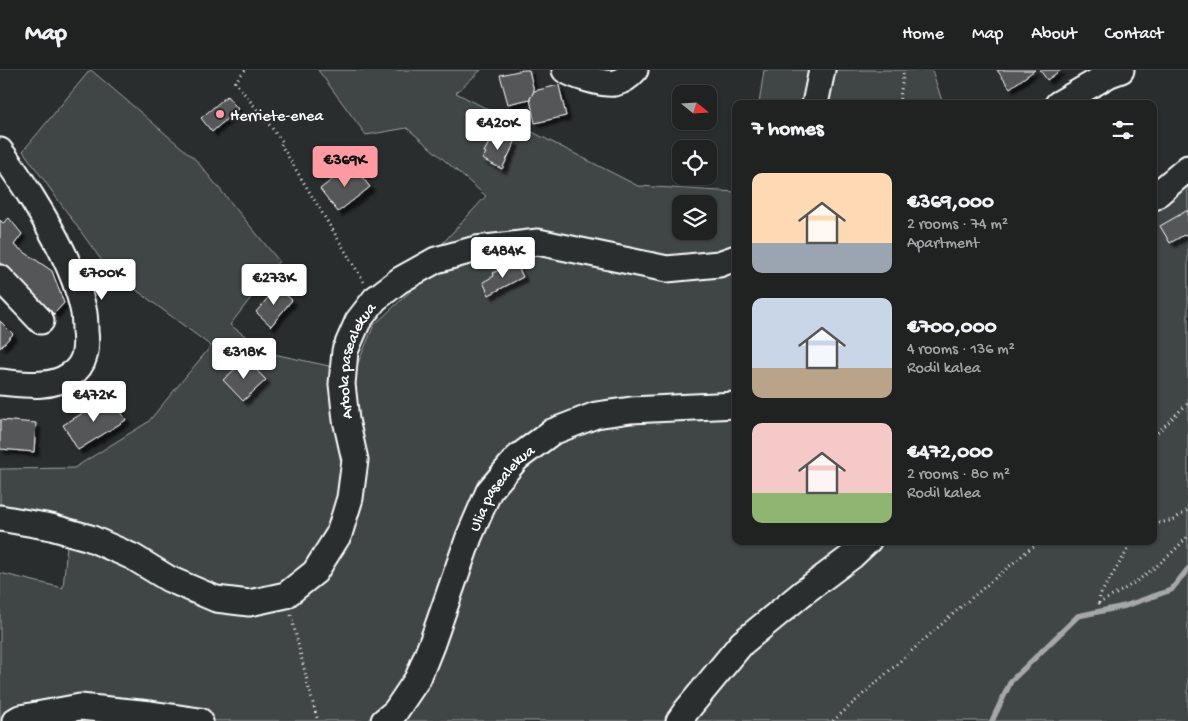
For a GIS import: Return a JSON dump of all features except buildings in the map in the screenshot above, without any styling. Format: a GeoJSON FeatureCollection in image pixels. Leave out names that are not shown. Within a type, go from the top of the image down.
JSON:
{"type":"FeatureCollection","features":[{"type":"Feature","properties":{"kind":"street"},"geometry":{"type":"LineString","coordinates":[[565,70],[570,74],[594,81],[614,83],[629,77],[635,70]]}},
{"type":"Feature","properties":{"kind":"street"},"geometry":{"type":"LineString","coordinates":[[816,100],[822,70]]}},
{"type":"Feature","properties":{"kind":"street"},"geometry":{"type":"LineString","coordinates":[[1065,100],[1110,74],[1121,70]]}},
{"type":"Feature","properties":{"kind":"street"},"geometry":{"type":"LineString","coordinates":[[0,151],[54,233],[77,287],[84,310],[86,341],[84,361],[72,375],[58,382],[32,384],[0,382]]}},
{"type":"Feature","properties":{"kind":"street"},"geometry":{"type":"LineString","coordinates":[[1157,194],[1188,168]]}},
{"type":"Feature","properties":{"kind":"street","name":"Arbola pasealekua"},"geometry":{"type":"LineString","coordinates":[[0,518],[51,527],[90,538],[133,557],[169,580],[216,599],[249,603],[286,595],[315,572],[339,534],[350,498],[354,460],[346,420],[342,384],[345,351],[358,321],[375,300],[400,280],[436,260],[476,249],[538,242],[667,269],[719,264],[732,259]]}},
{"type":"Feature","properties":{"kind":"street"},"geometry":{"type":"LineString","coordinates":[[0,278],[41,321]]}},
{"type":"Feature","properties":{"kind":"street","name":"Ulia pasealekua"},"geometry":{"type":"LineString","coordinates":[[384,721],[396,712],[418,678],[469,537],[489,491],[517,458],[552,432],[596,415],[631,410],[732,405]]}},
{"type":"Feature","properties":{"kind":"street"},"geometry":{"type":"LineString","coordinates":[[679,721],[742,644],[864,545]]}},
{"type":"Feature","properties":{"kind":"street"},"geometry":{"type":"LineString","coordinates":[[15,721],[20,718],[80,707],[200,721]]}},
{"type":"Feature","properties":{"kind":"path"},"geometry":{"type":"LineString","coordinates":[[245,70],[236,82],[284,142],[280,145],[375,300]]}},
{"type":"Feature","properties":{"kind":"path"},"geometry":{"type":"LineString","coordinates":[[900,100],[904,70]]}},
{"type":"Feature","properties":{"kind":"path"},"geometry":{"type":"LineString","coordinates":[[1157,433],[1188,403]]}},
{"type":"Feature","properties":{"kind":"path"},"geometry":{"type":"LineString","coordinates":[[1157,523],[1173,520],[1188,510]]}},
{"type":"Feature","properties":{"kind":"path"},"geometry":{"type":"LineString","coordinates":[[1130,545],[1100,595],[1099,603],[1112,597],[1144,575],[1176,549],[1188,536]]}},
{"type":"Feature","properties":{"kind":"path"},"geometry":{"type":"LineString","coordinates":[[833,721],[962,606],[1035,545]]}},
{"type":"Feature","properties":{"kind":"path"},"geometry":{"type":"LineString","coordinates":[[286,595],[318,721]]}},
{"type":"Feature","properties":{"kind":"shaded area"},"geometry":{"type":"Polygon","coordinates":[[[90,70],[195,159],[279,261],[230,325],[269,353],[329,366],[335,418],[374,325],[428,275],[430,257],[486,196],[407,128],[366,135],[318,70],[481,70],[456,93],[638,186],[732,192],[732,545],[1157,545],[1157,203],[1188,177],[1188,721],[0,721],[0,573],[63,588],[69,525],[0,511],[0,469],[74,468],[148,422],[211,346],[107,268],[23,151],[90,70]]]}},
{"type":"Feature","properties":{"kind":"shaded area"},"geometry":{"type":"Polygon","coordinates":[[[764,70],[932,70],[942,100],[760,100],[764,70]]]}},
{"type":"Feature","properties":{"kind":"waterway"},"geometry":{"type":"LineString","coordinates":[[992,721],[1011,681],[1078,616],[1125,606],[1171,590],[1188,569]]}},
{"type":"Feature","properties":{"kind":"place","name":"Herriete-enea"},"geometry":{"type":"Point","coordinates":[220,114]}}]}
